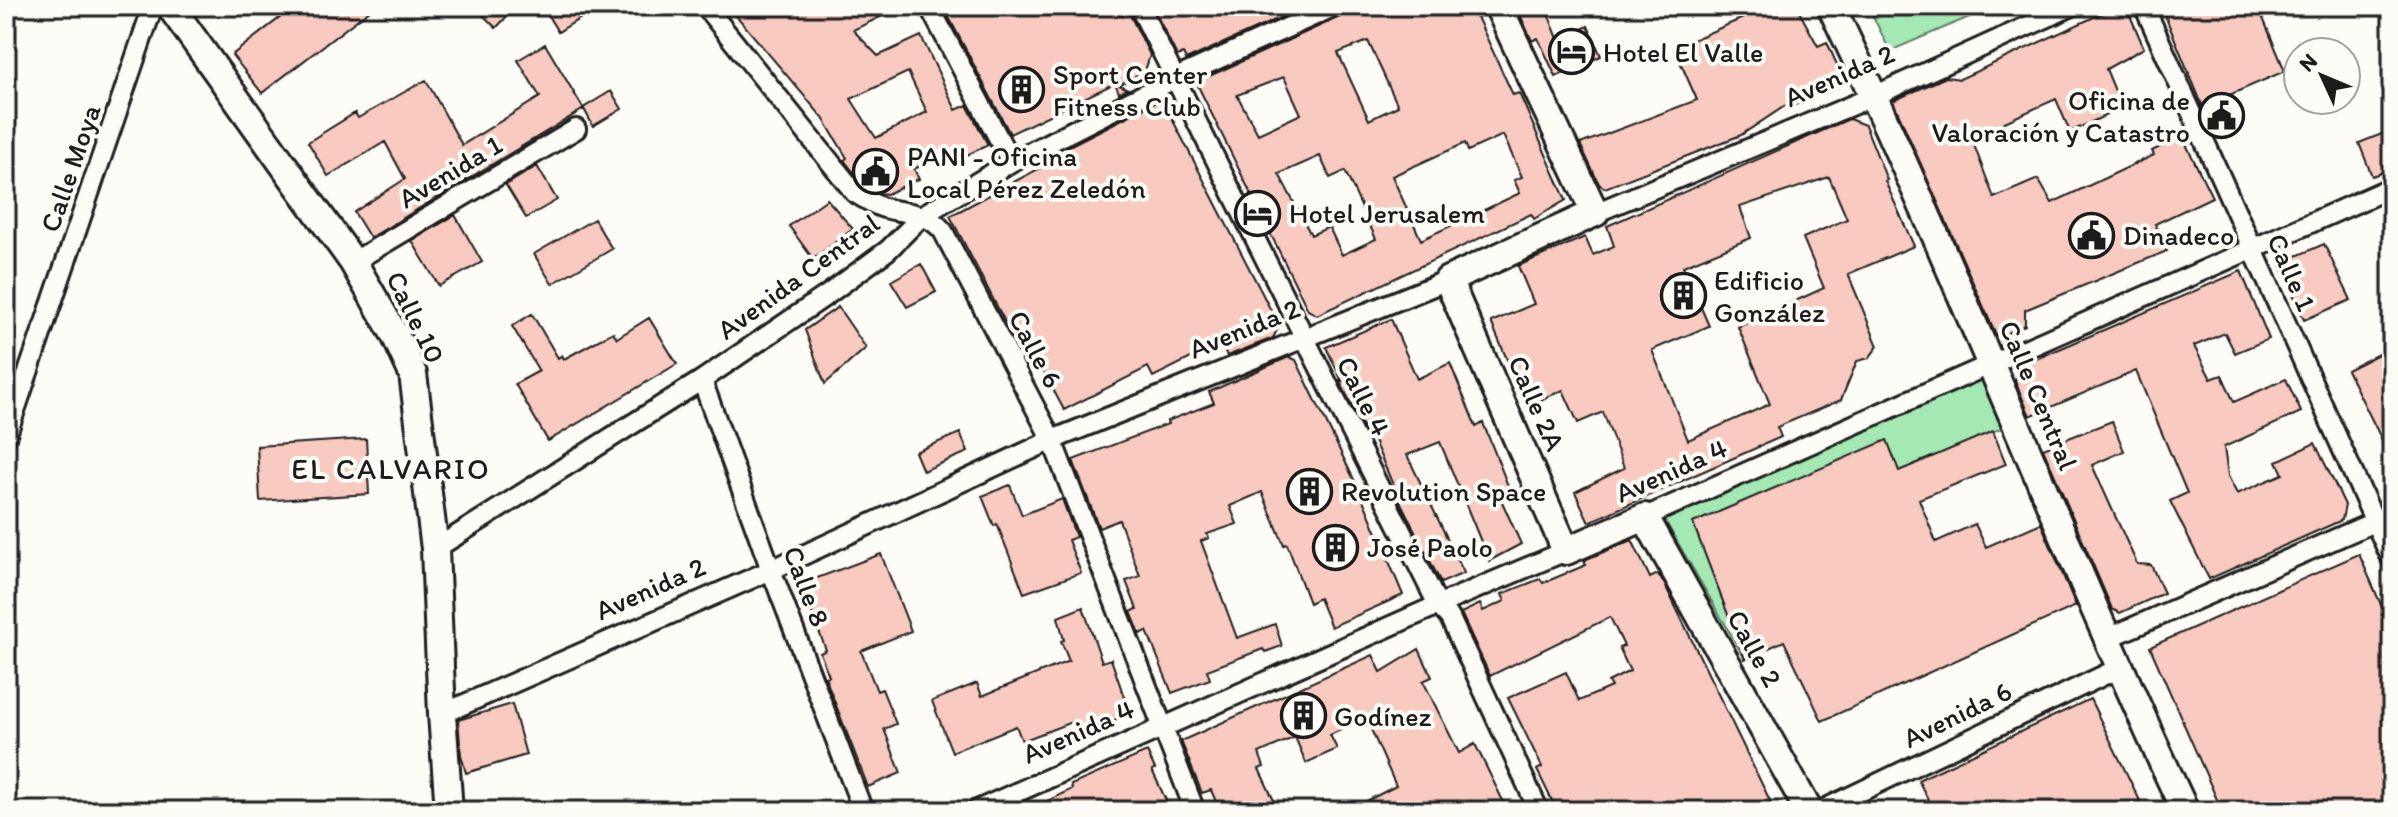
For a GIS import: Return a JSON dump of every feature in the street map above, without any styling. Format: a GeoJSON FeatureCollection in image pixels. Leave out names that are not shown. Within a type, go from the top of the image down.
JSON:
{"type":"FeatureCollection","features":[{"type":"Feature","properties":{"kind":"main road","name":"Calle 10"},"geometry":{"type":"LineString","coordinates":[[170,6],[353,262],[395,335],[413,374],[435,549],[449,811]]}},
{"type":"Feature","properties":{"kind":"main road"},"geometry":{"type":"LineString","coordinates":[[1498,6],[1595,213]]}},
{"type":"Feature","properties":{"kind":"main road","name":"Calle Central"},"geometry":{"type":"LineString","coordinates":[[1831,6],[1992,363],[2106,639],[2185,811]]}},
{"type":"Feature","properties":{"kind":"main road","name":"Avenida 2"},"geometry":{"type":"LineString","coordinates":[[1448,280],[1595,213]]}},
{"type":"Feature","properties":{"kind":"main road","name":"Calle 2A"},"geometry":{"type":"LineString","coordinates":[[1448,280],[1566,551]]}},
{"type":"Feature","properties":{"kind":"main road","name":"Avenida 4"},"geometry":{"type":"LineString","coordinates":[[1566,551],[1645,517]]}},
{"type":"Feature","properties":{"kind":"main road","name":"Calle 2"},"geometry":{"type":"LineString","coordinates":[[1645,517],[1809,811]]}},
{"type":"Feature","properties":{"kind":"street","name":"Calle Moya"},"geometry":{"type":"LineString","coordinates":[[6,437],[153,6]]}},
{"type":"Feature","properties":{"kind":"street"},"geometry":{"type":"LineString","coordinates":[[705,6],[855,193],[881,208],[923,215]]}},
{"type":"Feature","properties":{"kind":"street"},"geometry":{"type":"LineString","coordinates":[[929,6],[1011,162]]}},
{"type":"Feature","properties":{"kind":"street","name":"Calle 4"},"geometry":{"type":"LineString","coordinates":[[1139,6],[1438,605],[1450,618],[1539,811]]}},
{"type":"Feature","properties":{"kind":"street","name":"Avenida Central"},"geometry":{"type":"LineString","coordinates":[[435,549],[702,380],[864,268],[888,250],[923,215],[1011,162],[1176,78],[1335,6]]}},
{"type":"Feature","properties":{"kind":"street","name":"Avenida 2"},"geometry":{"type":"LineString","coordinates":[[1595,213],[1874,96],[2072,6]]}},
{"type":"Feature","properties":{"kind":"street","name":"Calle 1"},"geometry":{"type":"LineString","coordinates":[[2144,6],[2392,560]]}},
{"type":"Feature","properties":{"kind":"street","name":"Avenida 1"},"geometry":{"type":"LineString","coordinates":[[353,262],[576,129]]}},
{"type":"Feature","properties":{"kind":"street","name":"Avenida 4"},"geometry":{"type":"LineString","coordinates":[[1645,517],[2392,187]]}},
{"type":"Feature","properties":{"kind":"street","name":"Calle 6"},"geometry":{"type":"LineString","coordinates":[[923,215],[935,221],[943,231],[1052,440],[1195,811]]}},
{"type":"Feature","properties":{"kind":"street","name":"Avenida 2"},"geometry":{"type":"LineString","coordinates":[[442,714],[771,570],[1052,440],[1448,280]]}},
{"type":"Feature","properties":{"kind":"street","name":"Calle 8"},"geometry":{"type":"LineString","coordinates":[[702,380],[863,811]]}},
{"type":"Feature","properties":{"kind":"street"},"geometry":{"type":"LineString","coordinates":[[2106,639],[2374,522]]}},
{"type":"Feature","properties":{"kind":"street","name":"Avenida 4"},"geometry":{"type":"LineString","coordinates":[[975,811],[1566,551]]}},
{"type":"Feature","properties":{"kind":"street","name":"Avenida 6"},"geometry":{"type":"LineString","coordinates":[[1820,811],[2119,668]]}},
{"type":"Feature","properties":{"kind":"green space"},"geometry":{"type":"Polygon","coordinates":[[[1868,6],[1995,6],[1890,51],[1868,6]]]}},
{"type":"Feature","properties":{"kind":"green space"},"geometry":{"type":"Polygon","coordinates":[[[1985,377],[2004,427],[1899,471],[1887,441],[1693,523],[1745,659],[1663,517],[1985,377]]]}},
{"type":"Feature","properties":{"kind":"building"},"geometry":{"type":"Polygon","coordinates":[[[295,6],[375,6],[262,93],[232,55],[295,6]]]}},
{"type":"Feature","properties":{"kind":"building"},"geometry":{"type":"Polygon","coordinates":[[[474,6],[517,6],[496,28],[474,6]]]}},
{"type":"Feature","properties":{"kind":"building"},"geometry":{"type":"Polygon","coordinates":[[[542,6],[600,6],[558,32],[542,6]]]}},
{"type":"Feature","properties":{"kind":"building"},"geometry":{"type":"Polygon","coordinates":[[[728,6],[903,6],[853,30],[878,56],[921,36],[956,110],[967,105],[988,145],[948,164],[944,155],[914,169],[919,179],[887,194],[878,193],[863,184],[844,160],[847,158],[823,118],[728,6]],[[908,72],[851,99],[876,138],[927,112],[908,72]]]}},
{"type":"Feature","properties":{"kind":"building"},"geometry":{"type":"Polygon","coordinates":[[[943,6],[1010,6],[1014,15],[1031,6],[1115,6],[1120,16],[1129,13],[1150,55],[1145,71],[1119,85],[1128,89],[1119,93],[1115,83],[1010,134],[943,6]]]}},
{"type":"Feature","properties":{"kind":"building"},"geometry":{"type":"Polygon","coordinates":[[[1152,6],[1306,6],[1186,60],[1183,54],[1177,56],[1152,6]]]}},
{"type":"Feature","properties":{"kind":"building"},"geometry":{"type":"Polygon","coordinates":[[[1347,6],[1472,6],[1513,95],[1519,93],[1566,200],[1534,219],[1531,214],[1317,315],[1308,310],[1196,82],[1340,17],[1347,6]],[[1368,41],[1338,53],[1369,120],[1398,106],[1368,41]],[[1284,77],[1237,95],[1258,134],[1301,114],[1284,77]],[[1503,135],[1468,151],[1465,143],[1392,176],[1421,240],[1520,193],[1514,180],[1522,177],[1503,135]],[[1320,156],[1279,174],[1311,235],[1329,227],[1342,255],[1376,239],[1345,171],[1330,178],[1320,156]]]}},
{"type":"Feature","properties":{"kind":"building","name":"Hotel El Valle"},"geometry":{"type":"Polygon","coordinates":[[[1516,6],[1545,6],[1559,41],[1588,26],[1601,56],[1556,77],[1538,38],[1532,41],[1516,6]]]}},
{"type":"Feature","properties":{"kind":"building"},"geometry":{"type":"Polygon","coordinates":[[[1754,6],[1796,6],[1818,46],[1827,42],[1845,83],[1790,107],[1788,104],[1741,135],[1605,188],[1599,184],[1580,144],[1697,100],[1674,48],[1757,12],[1754,6]]]}},
{"type":"Feature","properties":{"kind":"building"},"geometry":{"type":"Polygon","coordinates":[[[2118,6],[2126,6],[2144,48],[2106,69],[2122,108],[2070,132],[2056,99],[1971,137],[1994,198],[2038,179],[2052,203],[2154,155],[2152,151],[2182,136],[2212,197],[2155,224],[2167,251],[2025,310],[2025,325],[2000,337],[1996,335],[1893,101],[1946,77],[1960,79],[2118,6]]]}},
{"type":"Feature","properties":{"kind":"building"},"geometry":{"type":"Polygon","coordinates":[[[2161,6],[2258,6],[2282,64],[2282,72],[2227,96],[2238,120],[2213,131],[2161,6]]]}},
{"type":"Feature","properties":{"kind":"building"},"geometry":{"type":"Polygon","coordinates":[[[545,44],[583,108],[611,91],[622,109],[593,126],[584,109],[370,238],[354,212],[405,179],[385,142],[328,176],[308,142],[355,113],[358,118],[426,80],[462,145],[540,97],[518,60],[545,44]]]}},
{"type":"Feature","properties":{"kind":"building"},"geometry":{"type":"Polygon","coordinates":[[[1156,102],[1166,107],[1279,326],[1273,338],[1227,356],[1221,343],[1153,377],[1148,367],[1064,410],[1039,363],[1029,368],[950,216],[1070,152],[1067,147],[1156,102]]]}},
{"type":"Feature","properties":{"kind":"building"},"geometry":{"type":"Polygon","coordinates":[[[1849,119],[1865,125],[1885,181],[1914,246],[1848,274],[1878,346],[1869,358],[1857,361],[1841,400],[1777,427],[1781,437],[1589,522],[1575,492],[1624,468],[1603,412],[1578,423],[1563,390],[1527,406],[1491,322],[1534,304],[1518,266],[1585,237],[1593,255],[1614,246],[1607,226],[1849,119]],[[1829,177],[1740,207],[1751,238],[1683,266],[1709,326],[1652,350],[1688,440],[1770,404],[1738,327],[1824,288],[1803,238],[1847,219],[1829,177]]]}},
{"type":"Feature","properties":{"kind":"building"},"geometry":{"type":"Polygon","coordinates":[[[2392,130],[2392,169],[2372,176],[2359,143],[2392,130]]]}},
{"type":"Feature","properties":{"kind":"building"},"geometry":{"type":"Polygon","coordinates":[[[537,166],[557,200],[526,218],[506,185],[537,166]]]}},
{"type":"Feature","properties":{"kind":"building"},"geometry":{"type":"Polygon","coordinates":[[[827,199],[853,229],[813,259],[789,226],[827,199]]]}},
{"type":"Feature","properties":{"kind":"building"},"geometry":{"type":"Polygon","coordinates":[[[455,215],[482,262],[439,286],[412,241],[455,215]]]}},
{"type":"Feature","properties":{"kind":"building"},"geometry":{"type":"Polygon","coordinates":[[[594,219],[612,249],[552,284],[534,254],[594,219]]]}},
{"type":"Feature","properties":{"kind":"building"},"geometry":{"type":"Polygon","coordinates":[[[2324,244],[2351,300],[2304,320],[2280,263],[2324,244]]]}},
{"type":"Feature","properties":{"kind":"building"},"geometry":{"type":"Polygon","coordinates":[[[921,264],[936,292],[907,307],[891,281],[921,264]]]}},
{"type":"Feature","properties":{"kind":"building"},"geometry":{"type":"Polygon","coordinates":[[[2241,271],[2269,339],[2235,353],[2225,333],[2194,346],[2211,379],[2222,375],[2234,402],[2286,379],[2301,412],[2224,447],[2228,476],[2237,494],[2283,474],[2277,461],[2315,443],[2345,505],[2342,520],[2209,579],[2170,501],[2187,493],[2136,371],[2030,416],[2015,381],[2020,366],[2241,271]]]}},
{"type":"Feature","properties":{"kind":"building"},"geometry":{"type":"Polygon","coordinates":[[[838,307],[866,348],[825,384],[805,330],[838,307]]]}},
{"type":"Feature","properties":{"kind":"building"},"geometry":{"type":"Polygon","coordinates":[[[532,314],[558,358],[562,355],[564,359],[613,332],[617,338],[649,318],[677,364],[548,441],[515,384],[539,371],[512,326],[532,314]]]}},
{"type":"Feature","properties":{"kind":"building"},"geometry":{"type":"Polygon","coordinates":[[[1391,319],[1417,379],[1450,363],[1476,427],[1483,423],[1510,491],[1499,495],[1521,544],[1489,561],[1440,442],[1407,455],[1464,573],[1441,583],[1367,425],[1363,427],[1339,380],[1342,381],[1326,347],[1391,319]]]}},
{"type":"Feature","properties":{"kind":"building"},"geometry":{"type":"Polygon","coordinates":[[[2392,347],[2392,460],[2347,370],[2392,347]]]}},
{"type":"Feature","properties":{"kind":"building"},"geometry":{"type":"Polygon","coordinates":[[[1289,357],[1296,360],[1359,490],[1403,595],[1331,627],[1319,598],[1309,603],[1287,544],[1284,545],[1262,492],[1230,506],[1237,524],[1207,534],[1209,538],[1201,541],[1237,638],[1275,624],[1282,646],[1265,652],[1263,649],[1207,670],[1210,679],[1172,693],[1147,631],[1140,634],[1131,612],[1137,609],[1126,581],[1140,576],[1119,520],[1099,528],[1073,460],[1214,403],[1209,392],[1289,357]]]}},
{"type":"Feature","properties":{"kind":"building"},"geometry":{"type":"Polygon","coordinates":[[[2112,421],[2124,451],[2092,465],[2137,564],[2151,565],[2164,593],[2120,613],[2112,609],[2043,448],[2112,421]]]}},
{"type":"Feature","properties":{"kind":"building"},"geometry":{"type":"Polygon","coordinates":[[[1993,431],[2006,464],[1919,499],[1936,542],[1975,524],[1986,547],[2041,523],[2076,606],[1822,721],[1784,641],[1745,659],[1693,523],[1887,440],[1899,471],[1993,431]]]}},
{"type":"Feature","properties":{"kind":"building"},"geometry":{"type":"Polygon","coordinates":[[[960,433],[968,452],[923,471],[915,452],[960,433]]]}},
{"type":"Feature","properties":{"kind":"building"},"geometry":{"type":"Polygon","coordinates":[[[366,439],[369,494],[260,501],[257,446],[366,439]]]}},
{"type":"Feature","properties":{"kind":"building"},"geometry":{"type":"Polygon","coordinates":[[[1010,485],[1022,515],[1062,499],[1076,537],[1068,540],[1081,573],[1024,593],[997,524],[994,526],[982,496],[1010,485]]]}},
{"type":"Feature","properties":{"kind":"building"},"geometry":{"type":"Polygon","coordinates":[[[1632,540],[1650,578],[1658,574],[1665,585],[1775,811],[1557,811],[1537,770],[1542,767],[1508,698],[1566,672],[1579,701],[1611,687],[1608,682],[1630,671],[1619,648],[1624,646],[1610,617],[1490,676],[1461,613],[1480,604],[1483,611],[1505,601],[1502,594],[1540,579],[1543,583],[1586,565],[1584,561],[1589,558],[1632,540]]]}},
{"type":"Feature","properties":{"kind":"building"},"geometry":{"type":"Polygon","coordinates":[[[881,554],[911,631],[861,651],[877,691],[882,689],[896,724],[884,729],[901,773],[868,787],[825,677],[829,676],[820,653],[826,650],[801,584],[881,554]]]}},
{"type":"Feature","properties":{"kind":"building"},"geometry":{"type":"Polygon","coordinates":[[[2359,554],[2392,630],[2392,807],[2383,811],[2222,811],[2150,647],[2359,554]]]}},
{"type":"Feature","properties":{"kind":"building"},"geometry":{"type":"Polygon","coordinates":[[[1083,607],[1102,662],[1111,659],[1130,714],[1079,734],[1074,721],[1022,741],[1016,726],[952,752],[932,701],[977,683],[982,696],[1069,661],[1061,641],[1064,640],[1058,617],[1083,607]]]}},
{"type":"Feature","properties":{"kind":"building"},"geometry":{"type":"Polygon","coordinates":[[[1419,649],[1432,677],[1423,681],[1459,753],[1475,744],[1508,811],[1347,811],[1396,786],[1366,718],[1330,735],[1337,749],[1306,763],[1295,737],[1259,753],[1264,767],[1259,769],[1279,811],[1220,811],[1211,790],[1202,793],[1181,741],[1373,655],[1381,672],[1419,649]]]}},
{"type":"Feature","properties":{"kind":"building"},"geometry":{"type":"Polygon","coordinates":[[[2090,699],[2145,811],[1934,811],[1918,780],[2090,699]]]}},
{"type":"Feature","properties":{"kind":"building"},"geometry":{"type":"Polygon","coordinates":[[[512,704],[526,755],[466,773],[458,720],[512,704]]]}},
{"type":"Feature","properties":{"kind":"building"},"geometry":{"type":"Polygon","coordinates":[[[1147,752],[1171,811],[1027,811],[1072,789],[1071,785],[1147,752]]]}},
{"type":"Feature","properties":{"kind":"place","name":"Hotel El Valle"},"geometry":{"type":"Point","coordinates":[1572,52]}},
{"type":"Feature","properties":{"kind":"place","name":"Sport Center Fitness Club"},"geometry":{"type":"Point","coordinates":[1022,90]}},
{"type":"Feature","properties":{"kind":"place","name":"Oficina de Valoración y Catastro"},"geometry":{"type":"Point","coordinates":[2221,116]}},
{"type":"Feature","properties":{"kind":"place","name":"PANI - Oficina Local Pérez Zeledón"},"geometry":{"type":"Point","coordinates":[876,172]}},
{"type":"Feature","properties":{"kind":"place","name":"Hotel Jerusalem"},"geometry":{"type":"Point","coordinates":[1258,213]}},
{"type":"Feature","properties":{"kind":"place","name":"Dinadeco"},"geometry":{"type":"Point","coordinates":[2092,235]}},
{"type":"Feature","properties":{"kind":"place","name":"Edificio González"},"geometry":{"type":"Point","coordinates":[1683,296]}},
{"type":"Feature","properties":{"kind":"place","name":"Revolution Space"},"geometry":{"type":"Point","coordinates":[1310,491]}},
{"type":"Feature","properties":{"kind":"place","name":"José Paolo"},"geometry":{"type":"Point","coordinates":[1336,547]}},
{"type":"Feature","properties":{"kind":"place","name":"Godínez"},"geometry":{"type":"Point","coordinates":[1303,716]}},
{"type":"Feature","properties":{"kind":"district","name":"EL CALVARIO"},"geometry":{"type":"Point","coordinates":[391,469]}}]}
